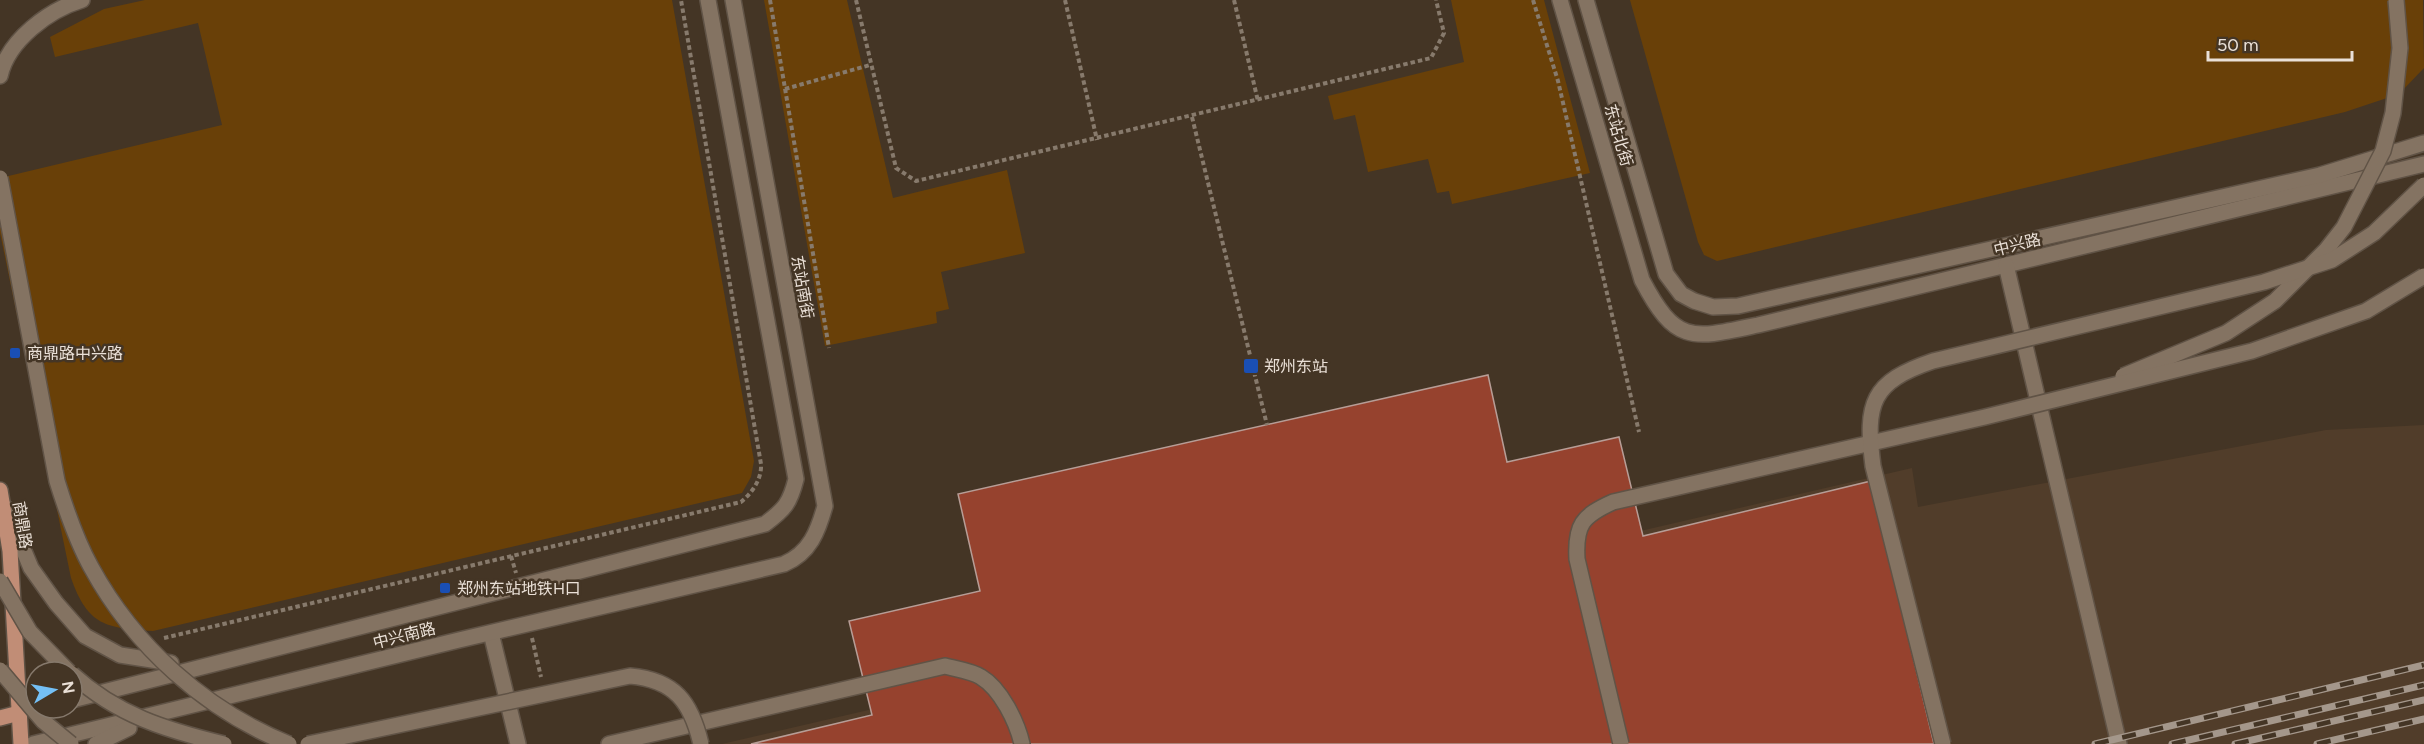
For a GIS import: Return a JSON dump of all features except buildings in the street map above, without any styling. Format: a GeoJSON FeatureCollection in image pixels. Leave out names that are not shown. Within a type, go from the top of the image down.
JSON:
{"type":"FeatureCollection","features":[{"type":"Feature","properties":{"kind":"main road","name":"商鼎路"},"geometry":{"type":"LineString","coordinates":[[0,492],[10,551],[21,744]]}},
{"type":"Feature","properties":{"kind":"main road"},"geometry":{"type":"LineString","coordinates":[[0,718],[19,713]]}},
{"type":"Feature","properties":{"kind":"street"},"geometry":{"type":"LineString","coordinates":[[0,76],[15,46],[37,25],[56,10],[82,0]]}},
{"type":"Feature","properties":{"kind":"street","name":"中兴南路"},"geometry":{"type":"LineString","coordinates":[[84,696],[765,524],[785,509],[796,479],[708,0]]}},
{"type":"Feature","properties":{"kind":"street","name":"东站南街"},"geometry":{"type":"LineString","coordinates":[[733,0],[825,506],[819,528],[810,544],[796,559],[784,564]]}},
{"type":"Feature","properties":{"kind":"street","name":"东站北街"},"geometry":{"type":"LineString","coordinates":[[1560,0],[1642,280]]}},
{"type":"Feature","properties":{"kind":"street","name":"东站北街"},"geometry":{"type":"LineString","coordinates":[[1586,0],[1666,274]]}},
{"type":"Feature","properties":{"kind":"street"},"geometry":{"type":"LineString","coordinates":[[2088,391],[2226,333],[2275,301],[2326,250],[2344,227],[2383,151],[2393,113],[2400,48],[2396,0]]}},
{"type":"Feature","properties":{"kind":"street","name":"中兴路"},"geometry":{"type":"LineString","coordinates":[[1666,274],[1681,294],[1694,301],[1713,307],[1738,306],[2320,175],[2424,143]]}},
{"type":"Feature","properties":{"kind":"street","name":"中兴路"},"geometry":{"type":"LineString","coordinates":[[1642,280],[1657,308],[1671,324],[1687,333],[1708,335],[2424,164]]}},
{"type":"Feature","properties":{"kind":"street"},"geometry":{"type":"LineString","coordinates":[[0,178],[57,481],[70,521],[91,567],[126,619],[169,670],[258,731],[289,744]]}},
{"type":"Feature","properties":{"kind":"street"},"geometry":{"type":"LineString","coordinates":[[1943,744],[1873,466],[1870,422],[1876,402],[1888,382],[1899,374],[1934,361],[2264,282],[2332,260],[2374,233],[2424,185]]}},
{"type":"Feature","properties":{"kind":"street"},"geometry":{"type":"LineString","coordinates":[[2006,265],[2119,744]]}},
{"type":"Feature","properties":{"kind":"street"},"geometry":{"type":"LineString","coordinates":[[1621,744],[1577,559],[1576,535],[1591,512],[1613,502],[2252,351],[2366,311],[2424,276]]}},
{"type":"Feature","properties":{"kind":"street"},"geometry":{"type":"LineString","coordinates":[[0,492],[31,568],[56,603],[85,636],[120,655],[171,663],[251,654]]}},
{"type":"Feature","properties":{"kind":"street","name":"中兴南路"},"geometry":{"type":"LineString","coordinates":[[33,744],[784,564]]}},
{"type":"Feature","properties":{"kind":"street"},"geometry":{"type":"LineString","coordinates":[[0,581],[30,632],[58,660]]}},
{"type":"Feature","properties":{"kind":"street"},"geometry":{"type":"LineString","coordinates":[[491,633],[518,744]]}},
{"type":"Feature","properties":{"kind":"street"},"geometry":{"type":"LineString","coordinates":[[609,744],[945,666],[981,677],[1005,702],[1019,730],[1022,744]]}},
{"type":"Feature","properties":{"kind":"street"},"geometry":{"type":"LineString","coordinates":[[0,670],[43,721],[71,744]]}},
{"type":"Feature","properties":{"kind":"street"},"geometry":{"type":"LineString","coordinates":[[308,744],[630,676],[658,681],[680,696],[693,717],[701,744]]}},
{"type":"Feature","properties":{"kind":"street"},"geometry":{"type":"LineString","coordinates":[[84,685],[150,723],[224,744]]}},
{"type":"Feature","properties":{"kind":"street"},"geometry":{"type":"LineString","coordinates":[[96,744],[171,711]]}},
{"type":"Feature","properties":{"kind":"street"},"geometry":{"type":"LineString","coordinates":[[19,713],[24,712]]}},
{"type":"Feature","properties":{"kind":"path"},"geometry":{"type":"LineString","coordinates":[[156,640],[741,502],[752,493],[762,471],[761,464],[681,0]]}},
{"type":"Feature","properties":{"kind":"path"},"geometry":{"type":"LineString","coordinates":[[770,0],[830,348]]}},
{"type":"Feature","properties":{"kind":"path"},"geometry":{"type":"LineString","coordinates":[[856,0],[896,168],[916,182],[1431,58],[1444,33],[1436,0]]}},
{"type":"Feature","properties":{"kind":"path"},"geometry":{"type":"LineString","coordinates":[[1065,0],[1097,140]]}},
{"type":"Feature","properties":{"kind":"path"},"geometry":{"type":"LineString","coordinates":[[1234,0],[1258,101]]}},
{"type":"Feature","properties":{"kind":"path"},"geometry":{"type":"LineString","coordinates":[[1533,0],[1558,81],[1639,432]]}},
{"type":"Feature","properties":{"kind":"path"},"geometry":{"type":"LineString","coordinates":[[785,89],[870,65]]}},
{"type":"Feature","properties":{"kind":"path"},"geometry":{"type":"LineString","coordinates":[[1192,117],[1267,425]]}},
{"type":"Feature","properties":{"kind":"shaded area"},"geometry":{"type":"Polygon","coordinates":[[[145,0],[672,0],[754,461],[751,477],[742,493],[153,631],[111,626],[92,615],[77,594],[71,578],[0,233],[0,178],[222,125],[198,23],[55,57],[50,37],[104,9],[145,0]]]}},
{"type":"Feature","properties":{"kind":"shaded area"},"geometry":{"type":"Polygon","coordinates":[[[764,0],[847,0],[893,198],[1007,170],[1025,253],[941,272],[949,309],[936,312],[937,323],[825,346],[764,0]]]}},
{"type":"Feature","properties":{"kind":"shaded area"},"geometry":{"type":"Polygon","coordinates":[[[1451,0],[1544,0],[1590,173],[1452,204],[1449,191],[1437,193],[1428,159],[1368,172],[1355,115],[1334,120],[1328,96],[1464,62],[1451,0]]]}},
{"type":"Feature","properties":{"kind":"shaded area"},"geometry":{"type":"Polygon","coordinates":[[[1630,0],[2423,0],[2424,68],[2399,94],[2345,112],[1717,261],[1704,255],[1698,242],[1630,0]]]}},
{"type":"Feature","properties":{"kind":"shaded area"},"geometry":{"type":"Polygon","coordinates":[[[2424,425],[2424,744],[722,744],[1912,468],[1918,507],[2326,430],[2424,425]]]}},
{"type":"Feature","properties":{"kind":"railway"},"geometry":{"type":"LineString","coordinates":[[2095,744],[2424,665]]}},
{"type":"Feature","properties":{"kind":"railway"},"geometry":{"type":"LineString","coordinates":[[2172,744],[2424,685]]}},
{"type":"Feature","properties":{"kind":"railway"},"geometry":{"type":"LineString","coordinates":[[2235,744],[2424,700]]}},
{"type":"Feature","properties":{"kind":"railway"},"geometry":{"type":"LineString","coordinates":[[2317,744],[2424,719]]}},
{"type":"Feature","properties":{"kind":"place","name":"商鼎路中兴路"},"geometry":{"type":"Point","coordinates":[15,353]}},
{"type":"Feature","properties":{"kind":"place","name":"郑州东站"},"geometry":{"type":"Point","coordinates":[1251,366]}},
{"type":"Feature","properties":{"kind":"place","name":"郑州东站地铁H口"},"geometry":{"type":"Point","coordinates":[445,588]}}]}
